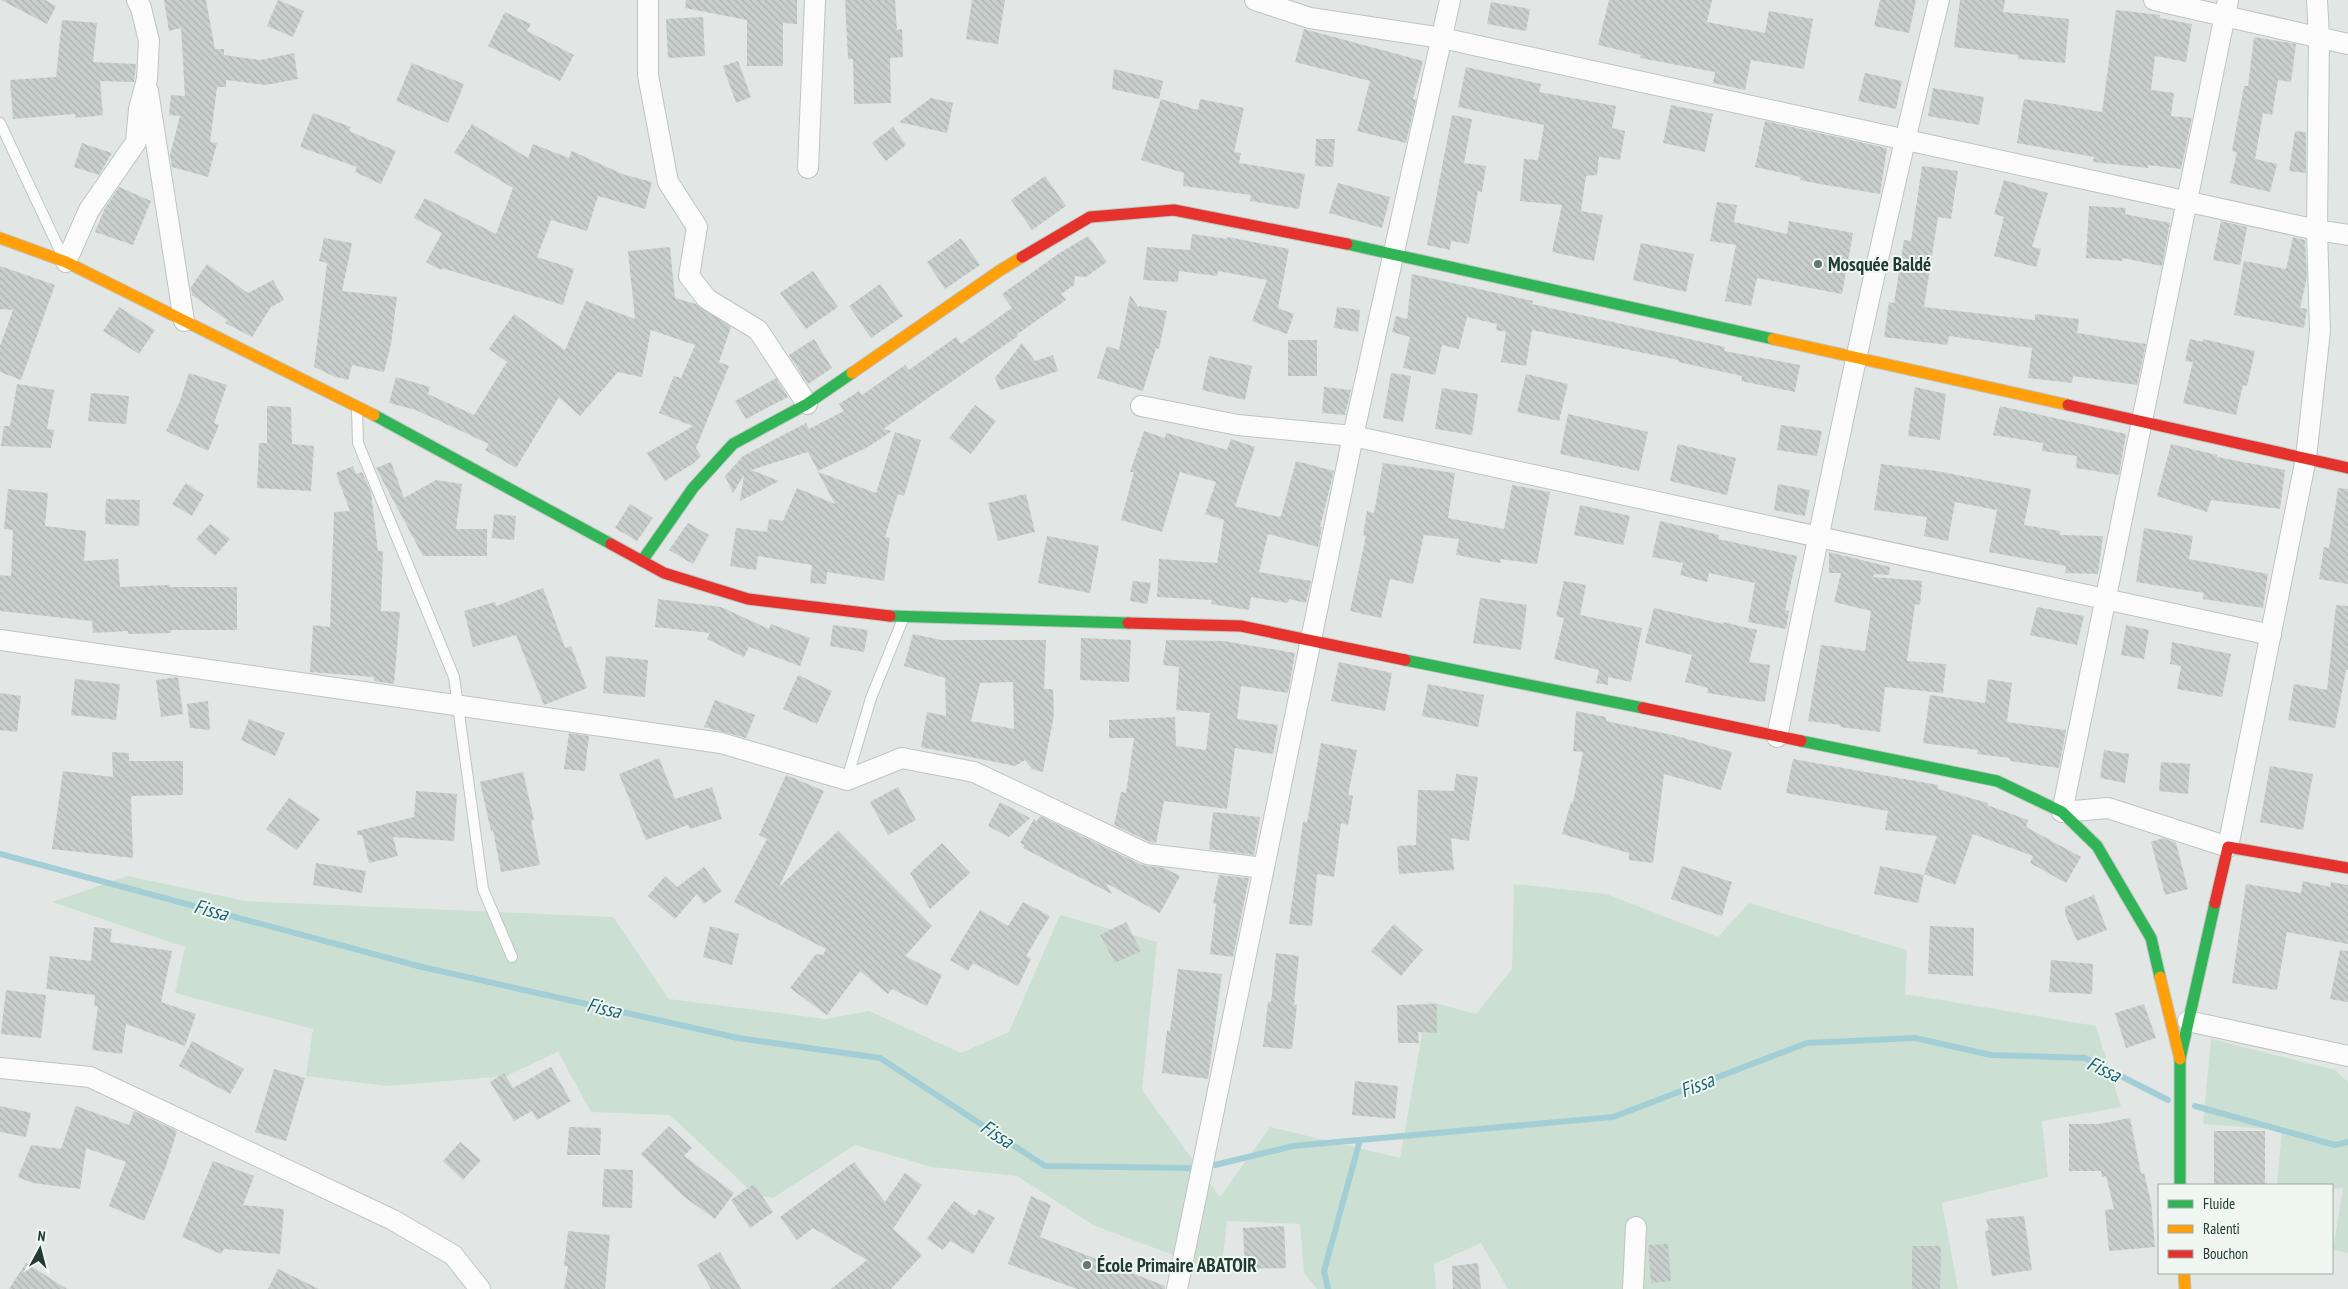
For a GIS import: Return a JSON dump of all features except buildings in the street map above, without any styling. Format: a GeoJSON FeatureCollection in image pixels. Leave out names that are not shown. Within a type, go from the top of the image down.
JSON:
{"type":"FeatureCollection","features":[{"type":"Feature","properties":{"kind":"street"},"geometry":{"type":"LineString","coordinates":[[66,262],[89,210],[136,142],[139,109],[146,79],[149,41],[141,8],[137,0]]}},
{"type":"Feature","properties":{"kind":"street"},"geometry":{"type":"LineString","coordinates":[[648,0],[648,75],[668,182],[697,227],[689,276],[707,299],[758,330],[807,404]]}},
{"type":"Feature","properties":{"kind":"street"},"geometry":{"type":"LineString","coordinates":[[808,168],[815,0]]}},
{"type":"Feature","properties":{"kind":"street"},"geometry":{"type":"LineString","coordinates":[[1255,0],[1310,18],[1442,38],[2316,230],[2348,235]]}},
{"type":"Feature","properties":{"kind":"street"},"geometry":{"type":"LineString","coordinates":[[1177,1289],[1353,436],[1450,0]]}},
{"type":"Feature","properties":{"kind":"street"},"geometry":{"type":"LineString","coordinates":[[1776,737],[1856,357],[1904,140],[1939,0]]}},
{"type":"Feature","properties":{"kind":"street"},"geometry":{"type":"LineString","coordinates":[[2154,0],[2226,8],[2319,38],[2348,44]]}},
{"type":"Feature","properties":{"kind":"street"},"geometry":{"type":"LineString","coordinates":[[2180,1184],[2180,1059],[2228,847],[2306,458],[2320,331],[2316,230],[2319,38],[2317,0]]}},
{"type":"Feature","properties":{"kind":"street"},"geometry":{"type":"LineString","coordinates":[[2062,812],[2226,8]]}},
{"type":"Feature","properties":{"kind":"street"},"geometry":{"type":"LineString","coordinates":[[146,79],[184,321]]}},
{"type":"Feature","properties":{"kind":"street"},"geometry":{"type":"LineString","coordinates":[[642,561],[693,488],[733,444],[807,404],[999,271],[1090,218],[1174,210],[1392,254],[2348,468]]}},
{"type":"Feature","properties":{"kind":"street"},"geometry":{"type":"LineString","coordinates":[[0,238],[66,262],[357,406],[664,573],[748,599],[903,618],[1241,626],[1776,737],[1996,780],[2062,812],[2097,846],[2151,938],[2180,1059]]}},
{"type":"Feature","properties":{"kind":"street"},"geometry":{"type":"LineString","coordinates":[[1141,406],[1238,425],[1353,436],[2106,598],[2271,636]]}},
{"type":"Feature","properties":{"kind":"street"},"geometry":{"type":"LineString","coordinates":[[0,640],[721,743],[847,780],[902,758],[974,772],[1147,854],[1264,868]]}},
{"type":"Feature","properties":{"kind":"street"},"geometry":{"type":"LineString","coordinates":[[2062,812],[2108,808],[2228,847],[2348,868]]}},
{"type":"Feature","properties":{"kind":"street"},"geometry":{"type":"LineString","coordinates":[[2188,1021],[2348,1056]]}},
{"type":"Feature","properties":{"kind":"street"},"geometry":{"type":"LineString","coordinates":[[0,1068],[90,1077],[393,1220],[453,1255],[480,1289]]}},
{"type":"Feature","properties":{"kind":"street"},"geometry":{"type":"LineString","coordinates":[[1633,1289],[1636,1227]]}},
{"type":"Feature","properties":{"kind":"street"},"geometry":{"type":"LineString","coordinates":[[2184,1274],[2185,1289]]}},
{"type":"Feature","properties":{"kind":"lane"},"geometry":{"type":"LineString","coordinates":[[0,123],[66,262]]}},
{"type":"Feature","properties":{"kind":"lane"},"geometry":{"type":"LineString","coordinates":[[357,406],[358,443],[454,677],[483,888],[512,958]]}},
{"type":"Feature","properties":{"kind":"lane"},"geometry":{"type":"LineString","coordinates":[[847,780],[871,698],[903,618]]}},
{"type":"Feature","properties":{"kind":"green space"},"geometry":{"type":"Polygon","coordinates":[[[128,876],[245,901],[613,917],[669,999],[826,1019],[869,1011],[961,1053],[1009,1032],[1060,915],[1157,942],[1142,1090],[1220,1197],[1270,1127],[1400,1158],[1428,1001],[1476,1014],[1512,969],[1514,884],[1606,894],[1718,937],[1749,903],[1907,950],[1905,994],[2096,1026],[2121,1107],[2042,1121],[2048,1177],[1942,1203],[1958,1289],[1508,1289],[1481,1243],[1434,1264],[1436,1289],[1317,1289],[1304,1273],[1300,1224],[1227,1221],[1221,1273],[1093,1225],[1017,1176],[932,1167],[855,1145],[773,1198],[754,1194],[670,1115],[591,1112],[558,1052],[506,1076],[387,1086],[306,1076],[313,1029],[175,993],[185,947],[52,902],[128,876]]]}},
{"type":"Feature","properties":{"kind":"green space"},"geometry":{"type":"Polygon","coordinates":[[[2211,1039],[2335,1070],[2348,1082],[2348,1253],[2333,1250],[2343,1188],[2333,1189],[2333,1184],[2277,1184],[2282,1130],[2203,1124],[2211,1039]]]}},
{"type":"Feature","properties":{"kind":"waterway","name":"Fissa"},"geometry":{"type":"LineString","coordinates":[[0,854],[422,967],[738,1038],[880,1058],[1045,1166],[1190,1168]]}},
{"type":"Feature","properties":{"kind":"waterway","name":"Fissa"},"geometry":{"type":"LineString","coordinates":[[1215,1165],[1293,1146],[1613,1117],[1807,1043],[1915,1038],[1991,1055],[2085,1058],[2168,1100]]}},
{"type":"Feature","properties":{"kind":"waterway","name":"Fissa"},"geometry":{"type":"LineString","coordinates":[[2195,1106],[2335,1145],[2348,1142]]}},
{"type":"Feature","properties":{"kind":"waterway"},"geometry":{"type":"LineString","coordinates":[[1328,1289],[1324,1271],[1360,1140]]}},
{"type":"Feature","properties":{"kind":"traffic: fast"},"geometry":{"type":"LineString","coordinates":[[1347,244],[1773,339]]}},
{"type":"Feature","properties":{"kind":"traffic: fast"},"geometry":{"type":"LineString","coordinates":[[642,561],[693,488],[733,444],[807,404],[852,373]]}},
{"type":"Feature","properties":{"kind":"traffic: fast"},"geometry":{"type":"LineString","coordinates":[[374,415],[611,544]]}},
{"type":"Feature","properties":{"kind":"traffic: fast"},"geometry":{"type":"LineString","coordinates":[[890,616],[1128,623]]}},
{"type":"Feature","properties":{"kind":"traffic: fast"},"geometry":{"type":"LineString","coordinates":[[1405,660],[1643,708]]}},
{"type":"Feature","properties":{"kind":"traffic: fast"},"geometry":{"type":"LineString","coordinates":[[1801,741],[1997,781],[2062,812],[2097,846],[2151,938],[2160,977]]}},
{"type":"Feature","properties":{"kind":"traffic: fast"},"geometry":{"type":"LineString","coordinates":[[2180,1184],[2180,1059],[2215,903]]}},
{"type":"Feature","properties":{"kind":"traffic: slow"},"geometry":{"type":"LineString","coordinates":[[0,238],[66,262],[374,415]]}},
{"type":"Feature","properties":{"kind":"traffic: slow"},"geometry":{"type":"LineString","coordinates":[[852,373],[1022,257]]}},
{"type":"Feature","properties":{"kind":"traffic: slow"},"geometry":{"type":"LineString","coordinates":[[1773,339],[2068,405]]}},
{"type":"Feature","properties":{"kind":"traffic: slow"},"geometry":{"type":"LineString","coordinates":[[2160,977],[2180,1059]]}},
{"type":"Feature","properties":{"kind":"traffic: slow"},"geometry":{"type":"LineString","coordinates":[[2184,1274],[2185,1289]]}},
{"type":"Feature","properties":{"kind":"traffic: jam"},"geometry":{"type":"LineString","coordinates":[[1022,257],[1090,217],[1174,210],[1347,244]]}},
{"type":"Feature","properties":{"kind":"traffic: jam"},"geometry":{"type":"LineString","coordinates":[[2068,405],[2348,468]]}},
{"type":"Feature","properties":{"kind":"traffic: jam"},"geometry":{"type":"LineString","coordinates":[[611,544],[664,573],[748,599],[890,616]]}},
{"type":"Feature","properties":{"kind":"traffic: jam"},"geometry":{"type":"LineString","coordinates":[[1128,623],[1241,626],[1405,660]]}},
{"type":"Feature","properties":{"kind":"traffic: jam"},"geometry":{"type":"LineString","coordinates":[[1643,708],[1801,741]]}},
{"type":"Feature","properties":{"kind":"traffic: jam"},"geometry":{"type":"LineString","coordinates":[[2215,903],[2228,847],[2348,868]]}},
{"type":"Feature","properties":{"kind":"place","name":"Mosquée Baldé"},"geometry":{"type":"Point","coordinates":[1818,264]}},
{"type":"Feature","properties":{"kind":"place","name":"École Primaire ABATOIR"},"geometry":{"type":"Point","coordinates":[1087,1265]}}]}
